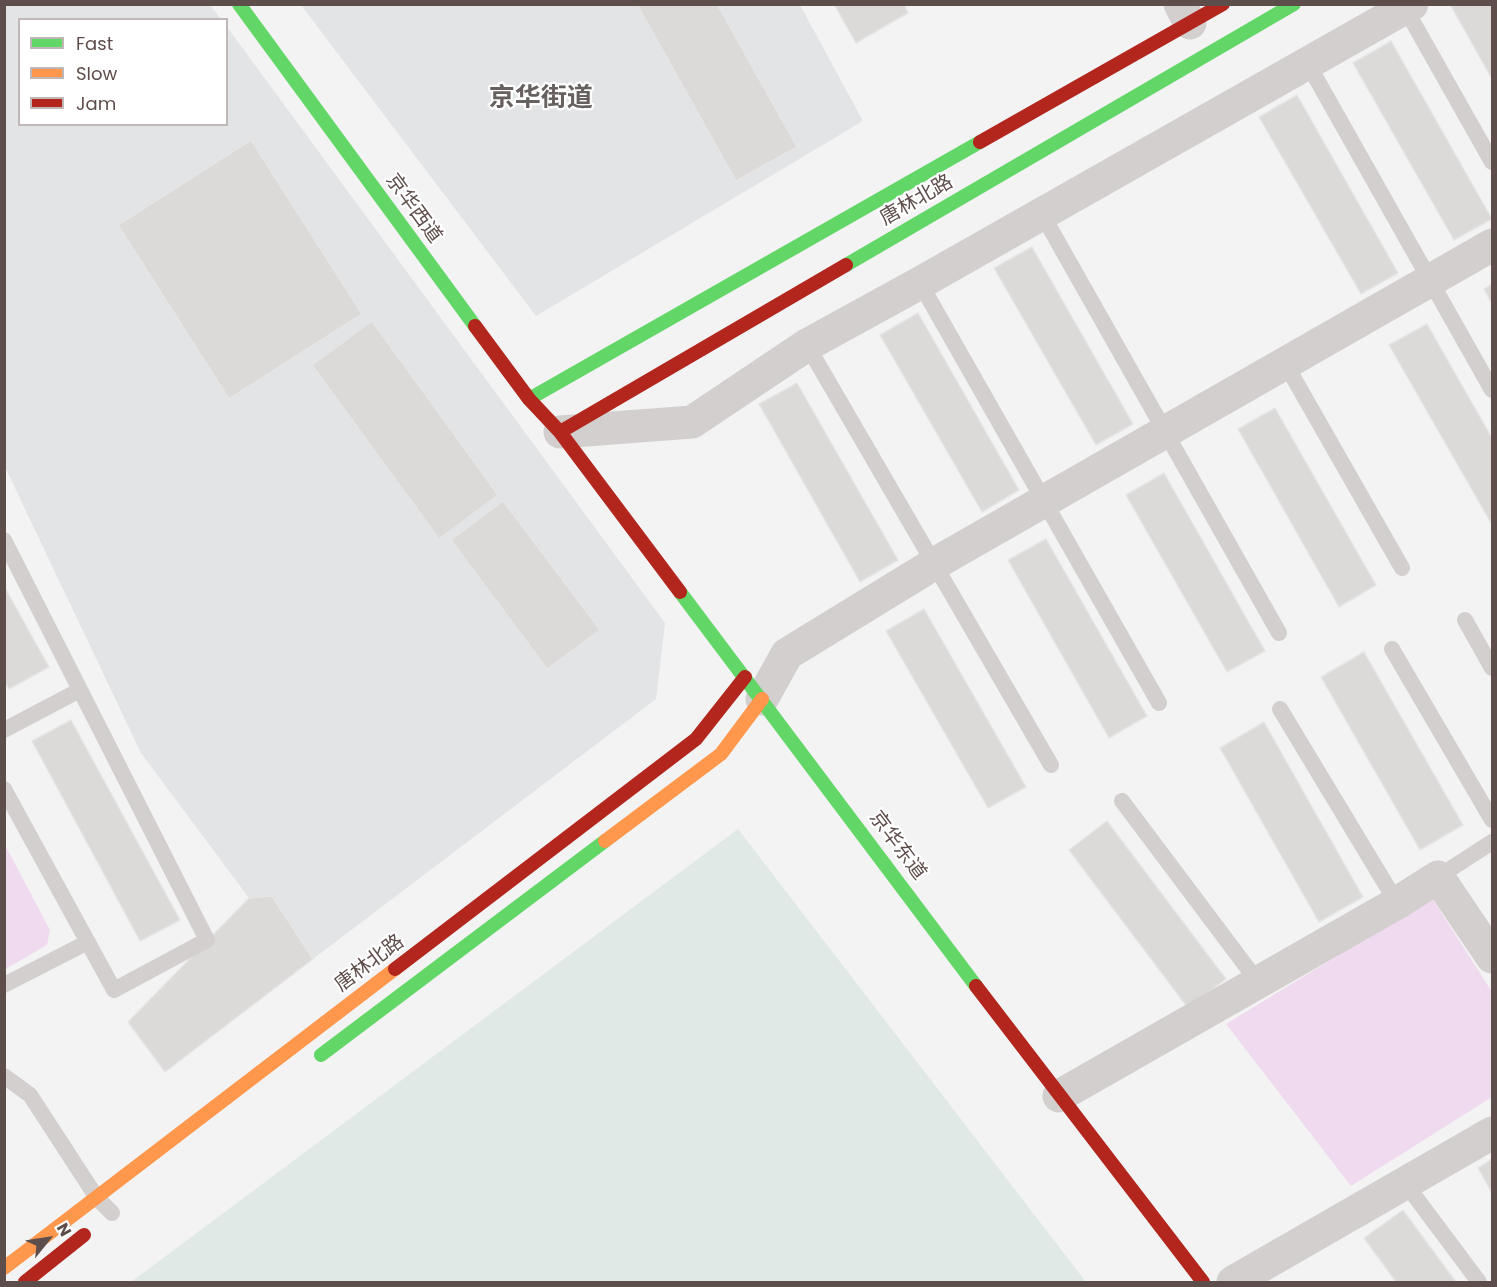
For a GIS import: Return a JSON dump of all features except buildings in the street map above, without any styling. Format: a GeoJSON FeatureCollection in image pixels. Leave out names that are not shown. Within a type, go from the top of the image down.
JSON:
{"type":"FeatureCollection","features":[{"type":"Feature","properties":{"kind":"main road","name":"京华西道"},"geometry":{"type":"LineString","coordinates":[[239,4],[529,399],[560,432]]}},
{"type":"Feature","properties":{"kind":"main road","name":"唐林北路"},"geometry":{"type":"LineString","coordinates":[[529,399],[1185,14],[1223,4]]}},
{"type":"Feature","properties":{"kind":"main road","name":"唐林北路"},"geometry":{"type":"LineString","coordinates":[[560,432],[1294,4]]}},
{"type":"Feature","properties":{"kind":"main road","name":"京华东道"},"geometry":{"type":"LineString","coordinates":[[560,432],[1059,1096],[1203,1282]]}},
{"type":"Feature","properties":{"kind":"main road","name":"唐林北路"},"geometry":{"type":"LineString","coordinates":[[4,1268],[696,740],[753,688]]}},
{"type":"Feature","properties":{"kind":"main road"},"geometry":{"type":"LineString","coordinates":[[311,1062],[721,754],[753,688]]}},
{"type":"Feature","properties":{"kind":"main road"},"geometry":{"type":"LineString","coordinates":[[25,1282],[107,1217]]}},
{"type":"Feature","properties":{"kind":"street"},"geometry":{"type":"LineString","coordinates":[[560,432],[692,422],[807,345],[1409,7]]}},
{"type":"Feature","properties":{"kind":"street"},"geometry":{"type":"LineString","coordinates":[[753,688],[787,654],[934,564],[1492,245]]}},
{"type":"Feature","properties":{"kind":"street"},"geometry":{"type":"LineString","coordinates":[[1059,1096],[1397,903],[1438,877],[1492,957]]}},
{"type":"Feature","properties":{"kind":"street"},"geometry":{"type":"LineString","coordinates":[[1233,1282],[1492,1133]]}},
{"type":"Feature","properties":{"kind":"lane"},"geometry":{"type":"LineString","coordinates":[[1409,7],[1492,162]]}},
{"type":"Feature","properties":{"kind":"lane"},"geometry":{"type":"LineString","coordinates":[[1308,64],[1492,390]]}},
{"type":"Feature","properties":{"kind":"lane"},"geometry":{"type":"LineString","coordinates":[[1042,214],[1279,633]]}},
{"type":"Feature","properties":{"kind":"lane"},"geometry":{"type":"LineString","coordinates":[[920,283],[1159,703]]}},
{"type":"Feature","properties":{"kind":"lane"},"geometry":{"type":"LineString","coordinates":[[807,345],[1051,765]]}},
{"type":"Feature","properties":{"kind":"lane"},"geometry":{"type":"LineString","coordinates":[[1285,363],[1401,568]]}},
{"type":"Feature","properties":{"kind":"lane"},"geometry":{"type":"LineString","coordinates":[[4,540],[207,940],[114,990],[4,789]]}},
{"type":"Feature","properties":{"kind":"lane"},"geometry":{"type":"LineString","coordinates":[[1465,620],[1492,668]]}},
{"type":"Feature","properties":{"kind":"lane"},"geometry":{"type":"LineString","coordinates":[[1392,649],[1492,820]]}},
{"type":"Feature","properties":{"kind":"lane"},"geometry":{"type":"LineString","coordinates":[[4,730],[80,690]]}},
{"type":"Feature","properties":{"kind":"lane"},"geometry":{"type":"LineString","coordinates":[[1280,709],[1397,903]]}},
{"type":"Feature","properties":{"kind":"lane"},"geometry":{"type":"LineString","coordinates":[[1122,801],[1258,982]]}},
{"type":"Feature","properties":{"kind":"lane"},"geometry":{"type":"LineString","coordinates":[[1438,877],[1492,842]]}},
{"type":"Feature","properties":{"kind":"lane"},"geometry":{"type":"LineString","coordinates":[[4,985],[87,942]]}},
{"type":"Feature","properties":{"kind":"lane"},"geometry":{"type":"LineString","coordinates":[[4,1076],[30,1095],[107,1217]]}},
{"type":"Feature","properties":{"kind":"lane"},"geometry":{"type":"LineString","coordinates":[[1405,1184],[1479,1282]]}},
{"type":"Feature","properties":{"kind":"shaded area"},"geometry":{"type":"Polygon","coordinates":[[[5,5],[210,5],[220,18],[18,18],[18,126],[228,126],[228,28],[665,623],[656,699],[313,959],[272,896],[249,898],[141,753],[5,467],[5,5]]]}},
{"type":"Feature","properties":{"kind":"shaded area"},"geometry":{"type":"Polygon","coordinates":[[[301,5],[800,5],[863,121],[536,316],[301,5]]]}},
{"type":"Feature","properties":{"kind":"shaded area"},"geometry":{"type":"Polygon","coordinates":[[[738,829],[1086,1282],[131,1282],[738,829]]]}},
{"type":"Feature","properties":{"kind":"shaded area"},"geometry":{"type":"Polygon","coordinates":[[[5,845],[50,930],[47,945],[5,969],[5,845]]]}},
{"type":"Feature","properties":{"kind":"shaded area"},"geometry":{"type":"Polygon","coordinates":[[[1432,898],[1492,992],[1492,1097],[1351,1186],[1226,1024],[1432,898]]]}},
{"type":"Feature","properties":{"kind":"traffic: fast"},"geometry":{"type":"LineString","coordinates":[[239,4],[475,326]]}},
{"type":"Feature","properties":{"kind":"traffic: fast"},"geometry":{"type":"LineString","coordinates":[[846,265],[1294,4]]}},
{"type":"Feature","properties":{"kind":"traffic: fast"},"geometry":{"type":"LineString","coordinates":[[529,399],[980,142]]}},
{"type":"Feature","properties":{"kind":"traffic: fast"},"geometry":{"type":"LineString","coordinates":[[680,592],[976,986]]}},
{"type":"Feature","properties":{"kind":"traffic: fast"},"geometry":{"type":"LineString","coordinates":[[321,1055],[605,841]]}},
{"type":"Feature","properties":{"kind":"traffic: slow"},"geometry":{"type":"LineString","coordinates":[[605,841],[721,754],[762,699]]}},
{"type":"Feature","properties":{"kind":"traffic: slow"},"geometry":{"type":"LineString","coordinates":[[4,1268],[395,969]]}},
{"type":"Feature","properties":{"kind":"traffic: jam"},"geometry":{"type":"LineString","coordinates":[[980,142],[1223,4]]}},
{"type":"Feature","properties":{"kind":"traffic: jam"},"geometry":{"type":"LineString","coordinates":[[560,432],[846,265]]}},
{"type":"Feature","properties":{"kind":"traffic: jam"},"geometry":{"type":"LineString","coordinates":[[475,326],[529,399],[560,432],[680,592]]}},
{"type":"Feature","properties":{"kind":"traffic: jam"},"geometry":{"type":"LineString","coordinates":[[395,969],[696,739],[745,677]]}},
{"type":"Feature","properties":{"kind":"traffic: jam"},"geometry":{"type":"LineString","coordinates":[[976,986],[1203,1282]]}},
{"type":"Feature","properties":{"kind":"traffic: jam"},"geometry":{"type":"LineString","coordinates":[[25,1282],[84,1235]]}},
{"type":"Feature","properties":{"kind":"district","name":"京华街道"},"geometry":{"type":"Point","coordinates":[541,99]}}]}
